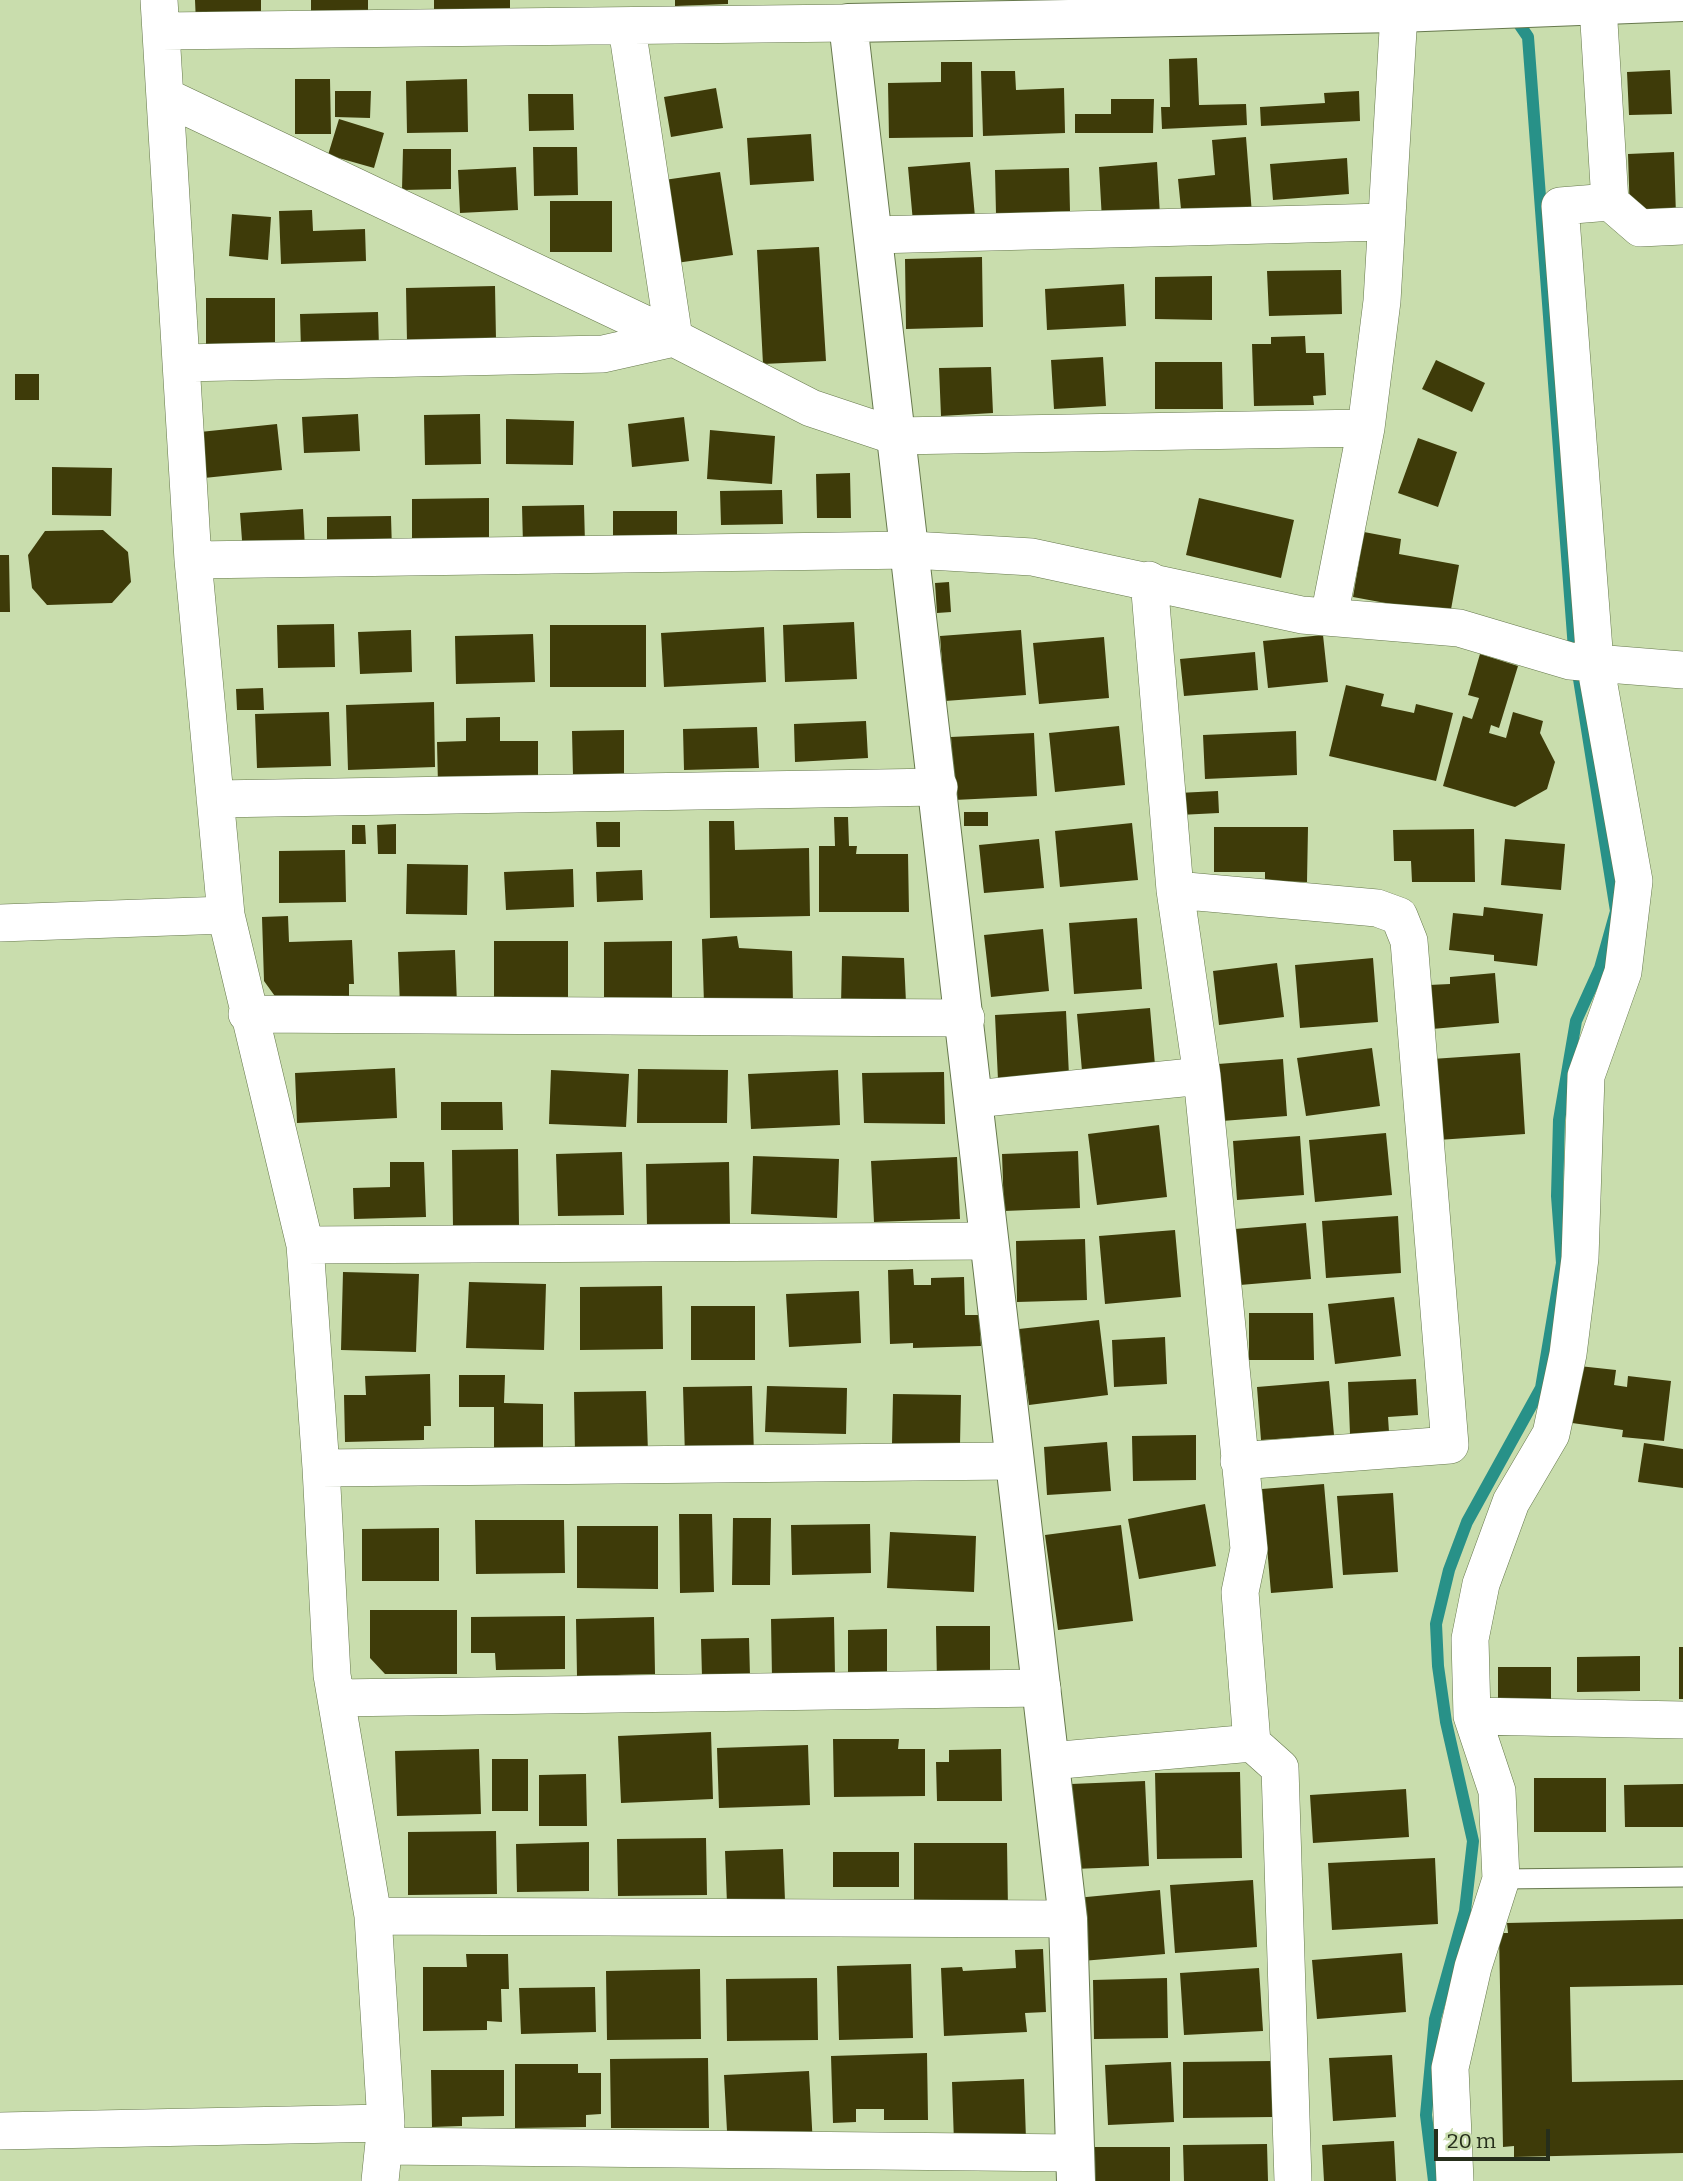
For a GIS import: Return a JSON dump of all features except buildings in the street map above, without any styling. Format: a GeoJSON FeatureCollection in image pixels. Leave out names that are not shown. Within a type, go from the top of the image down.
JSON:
{"type":"FeatureCollection","features":[{"type":"Feature","properties":{"kind":"street"},"geometry":{"type":"LineString","coordinates":[[383,2150],[373,1916],[336,1698],[305,1245],[247,1014],[226,915],[193,560],[160,16],[627,28],[776,13],[848,23],[1399,13],[1538,9],[1594,3],[1683,2]]}},
{"type":"Feature","properties":{"kind":"street"},"geometry":{"type":"LineString","coordinates":[[1594,3],[1610,202],[1640,228],[1683,226]]}},
{"type":"Feature","properties":{"kind":"street"},"geometry":{"type":"LineString","coordinates":[[1329,617],[1366,428],[1382,301],[1399,13]]}},
{"type":"Feature","properties":{"kind":"street"},"geometry":{"type":"LineString","coordinates":[[0,2132],[383,2150],[1076,2167],[1068,1919],[1013,1461],[966,1018],[912,550],[895,436],[848,23]]}},
{"type":"Feature","properties":{"kind":"street"},"geometry":{"type":"LineString","coordinates":[[627,28],[674,338]]}},
{"type":"Feature","properties":{"kind":"street"},"geometry":{"type":"LineString","coordinates":[[166,97],[674,338],[811,408],[895,436],[1366,428]]}},
{"type":"Feature","properties":{"kind":"street"},"geometry":{"type":"LineString","coordinates":[[1455,2181],[1450,2068],[1474,1967],[1501,1879],[1497,1791],[1472,1716],[1470,1639],[1481,1584],[1511,1502],[1551,1434],[1568,1354],[1580,1258],[1586,1076],[1623,972],[1634,881],[1595,663],[1560,206],[1610,202]]}},
{"type":"Feature","properties":{"kind":"street"},"geometry":{"type":"LineString","coordinates":[[873,235],[1385,222]]}},
{"type":"Feature","properties":{"kind":"street"},"geometry":{"type":"LineString","coordinates":[[182,363],[603,355],[674,338]]}},
{"type":"Feature","properties":{"kind":"street"},"geometry":{"type":"LineString","coordinates":[[193,560],[912,550],[1032,557],[1302,615],[1459,628],[1547,656],[1683,670]]}},
{"type":"Feature","properties":{"kind":"street"},"geometry":{"type":"LineString","coordinates":[[1149,580],[1175,890],[1202,1076],[1249,1549],[1240,1592],[1252,1743],[1280,1768],[1293,2181]]}},
{"type":"Feature","properties":{"kind":"street"},"geometry":{"type":"LineString","coordinates":[[215,799],[939,787]]}},
{"type":"Feature","properties":{"kind":"street"},"geometry":{"type":"LineString","coordinates":[[1175,890],[1377,908],[1399,916],[1409,941],[1450,1445],[1239,1461]]}},
{"type":"Feature","properties":{"kind":"street"},"geometry":{"type":"LineString","coordinates":[[0,923],[226,915]]}},
{"type":"Feature","properties":{"kind":"street"},"geometry":{"type":"LineString","coordinates":[[247,1014],[966,1018]]}},
{"type":"Feature","properties":{"kind":"street"},"geometry":{"type":"LineString","coordinates":[[974,1098],[1202,1076]]}},
{"type":"Feature","properties":{"kind":"street"},"geometry":{"type":"LineString","coordinates":[[305,1245],[988,1241]]}},
{"type":"Feature","properties":{"kind":"street"},"geometry":{"type":"LineString","coordinates":[[321,1468],[1013,1461]]}},
{"type":"Feature","properties":{"kind":"street"},"geometry":{"type":"LineString","coordinates":[[336,1698],[1042,1688]]}},
{"type":"Feature","properties":{"kind":"street"},"geometry":{"type":"LineString","coordinates":[[1472,1716],[1683,1720]]}},
{"type":"Feature","properties":{"kind":"street"},"geometry":{"type":"LineString","coordinates":[[1050,1761],[1252,1743]]}},
{"type":"Feature","properties":{"kind":"street"},"geometry":{"type":"LineString","coordinates":[[373,1916],[1068,1919]]}},
{"type":"Feature","properties":{"kind":"lane"},"geometry":{"type":"LineString","coordinates":[[1501,1879],[1683,1877]]}},
{"type":"Feature","properties":{"kind":"waterway"},"geometry":{"type":"LineString","coordinates":[[1513,15],[1528,37],[1574,649]]}},
{"type":"Feature","properties":{"kind":"waterway"},"geometry":{"type":"LineString","coordinates":[[1434,2181],[1426,2115],[1435,2019],[1465,1911],[1473,1841],[1446,1722],[1438,1666],[1436,1624],[1449,1570],[1467,1522],[1541,1388],[1562,1263],[1557,1196],[1559,1120],[1576,1021],[1600,968],[1616,911],[1579,679]]}}]}
